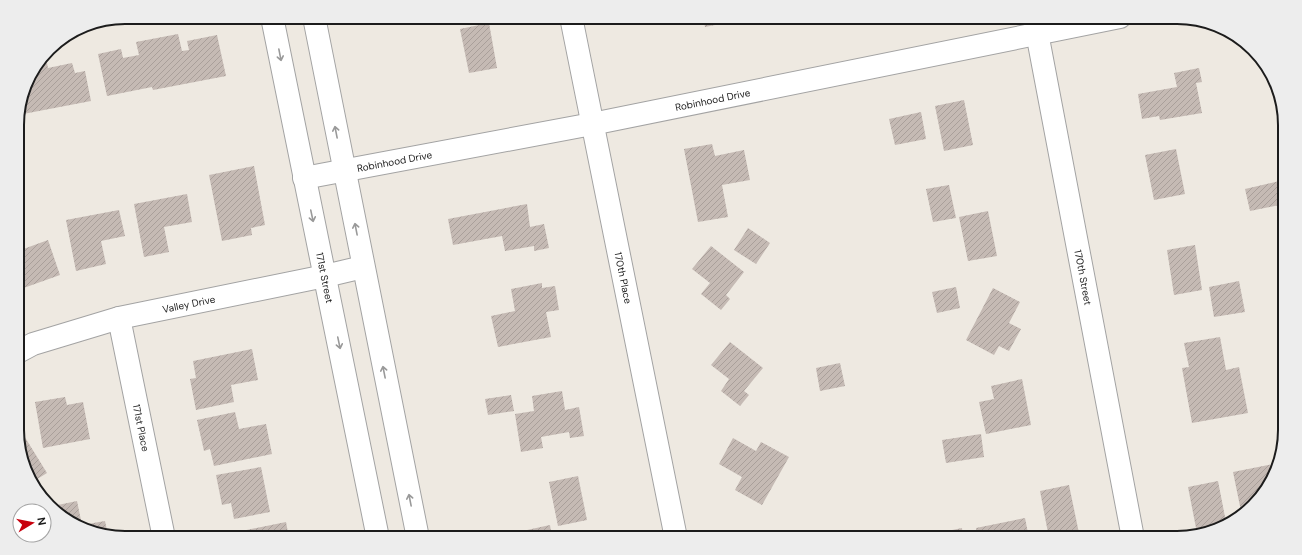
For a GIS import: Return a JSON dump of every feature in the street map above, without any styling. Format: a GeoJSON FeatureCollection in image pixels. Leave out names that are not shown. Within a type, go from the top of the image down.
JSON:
{"type":"FeatureCollection","features":[{"type":"Feature","properties":{"kind":"street","name":"171st Street"},"geometry":{"type":"LineString","coordinates":[[273,24],[377,531]]}},
{"type":"Feature","properties":{"kind":"street"},"geometry":{"type":"LineString","coordinates":[[315,24],[417,531]]}},
{"type":"Feature","properties":{"kind":"street","name":"170th Place"},"geometry":{"type":"LineString","coordinates":[[572,24],[675,531]]}},
{"type":"Feature","properties":{"kind":"street","name":"Robinhood Drive"},"geometry":{"type":"LineString","coordinates":[[304,178],[592,124],[1036,25],[1046,24]]}},
{"type":"Feature","properties":{"kind":"street","name":"170th Street"},"geometry":{"type":"LineString","coordinates":[[1036,25],[1132,531]]}},
{"type":"Feature","properties":{"kind":"street","name":"Valley Drive"},"geometry":{"type":"LineString","coordinates":[[24,349],[33,344],[119,318],[363,267]]}},
{"type":"Feature","properties":{"kind":"street","name":"171st Place"},"geometry":{"type":"LineString","coordinates":[[119,318],[163,531]]}},
{"type":"Feature","properties":{"kind":"building"},"geometry":{"type":"Polygon","coordinates":[[[489,24],[497,68],[469,73],[460,29],[489,24]]]}},
{"type":"Feature","properties":{"kind":"building"},"geometry":{"type":"Polygon","coordinates":[[[704,24],[720,24],[705,27],[704,24]]]}},
{"type":"Feature","properties":{"kind":"building"},"geometry":{"type":"Polygon","coordinates":[[[178,34],[182,51],[189,50],[187,41],[217,35],[226,76],[153,90],[152,87],[107,96],[98,54],[121,49],[123,58],[139,55],[136,42],[178,34]]]}},
{"type":"Feature","properties":{"kind":"building"},"geometry":{"type":"Polygon","coordinates":[[[47,63],[48,68],[72,63],[75,73],[85,71],[91,101],[25,114],[27,99],[34,81],[47,63]]]}},
{"type":"Feature","properties":{"kind":"building"},"geometry":{"type":"Polygon","coordinates":[[[1199,68],[1202,82],[1196,83],[1202,113],[1160,120],[1159,116],[1142,119],[1138,94],[1177,87],[1174,73],[1199,68]]]}},
{"type":"Feature","properties":{"kind":"building"},"geometry":{"type":"Polygon","coordinates":[[[964,100],[973,145],[944,151],[935,106],[964,100]]]}},
{"type":"Feature","properties":{"kind":"building"},"geometry":{"type":"Polygon","coordinates":[[[921,112],[926,139],[895,145],[889,119],[921,112]]]}},
{"type":"Feature","properties":{"kind":"building"},"geometry":{"type":"Polygon","coordinates":[[[712,144],[715,156],[744,150],[750,180],[722,185],[728,217],[698,222],[684,149],[712,144]]]}},
{"type":"Feature","properties":{"kind":"building"},"geometry":{"type":"Polygon","coordinates":[[[1176,149],[1185,194],[1154,200],[1145,155],[1176,149]]]}},
{"type":"Feature","properties":{"kind":"building"},"geometry":{"type":"Polygon","coordinates":[[[254,166],[265,225],[251,228],[252,235],[222,241],[209,175],[254,166]]]}},
{"type":"Feature","properties":{"kind":"building"},"geometry":{"type":"Polygon","coordinates":[[[1278,181],[1278,205],[1250,211],[1245,189],[1278,181]]]}},
{"type":"Feature","properties":{"kind":"building"},"geometry":{"type":"Polygon","coordinates":[[[949,185],[956,218],[933,222],[926,189],[949,185]]]}},
{"type":"Feature","properties":{"kind":"building"},"geometry":{"type":"Polygon","coordinates":[[[187,194],[192,222],[164,227],[169,252],[144,257],[134,204],[187,194]]]}},
{"type":"Feature","properties":{"kind":"building"},"geometry":{"type":"Polygon","coordinates":[[[527,204],[530,227],[544,224],[549,248],[534,251],[534,246],[505,251],[502,236],[453,245],[448,219],[527,204]]]}},
{"type":"Feature","properties":{"kind":"building"},"geometry":{"type":"Polygon","coordinates":[[[119,210],[125,236],[101,241],[106,264],[76,271],[66,220],[119,210]]]}},
{"type":"Feature","properties":{"kind":"building"},"geometry":{"type":"Polygon","coordinates":[[[988,211],[997,256],[968,261],[959,217],[988,211]]]}},
{"type":"Feature","properties":{"kind":"building"},"geometry":{"type":"Polygon","coordinates":[[[748,228],[770,243],[756,264],[734,250],[748,228]]]}},
{"type":"Feature","properties":{"kind":"building"},"geometry":{"type":"Polygon","coordinates":[[[48,240],[60,275],[24,288],[24,249],[48,240]]]}},
{"type":"Feature","properties":{"kind":"building"},"geometry":{"type":"Polygon","coordinates":[[[1195,245],[1202,290],[1174,295],[1167,250],[1195,245]]]}},
{"type":"Feature","properties":{"kind":"building"},"geometry":{"type":"Polygon","coordinates":[[[711,246],[744,272],[726,295],[730,299],[721,310],[701,294],[710,283],[692,269],[711,246]]]}},
{"type":"Feature","properties":{"kind":"building"},"geometry":{"type":"Polygon","coordinates":[[[1239,281],[1245,312],[1214,317],[1209,287],[1239,281]]]}},
{"type":"Feature","properties":{"kind":"building"},"geometry":{"type":"Polygon","coordinates":[[[542,283],[542,288],[555,286],[559,310],[546,312],[551,337],[498,347],[491,316],[515,311],[511,289],[542,283]]]}},
{"type":"Feature","properties":{"kind":"building"},"geometry":{"type":"Polygon","coordinates":[[[956,287],[960,308],[937,313],[932,292],[956,287]]]}},
{"type":"Feature","properties":{"kind":"building"},"geometry":{"type":"Polygon","coordinates":[[[993,288],[1020,302],[1009,323],[1021,329],[1009,351],[999,346],[994,355],[966,340],[993,288]]]}},
{"type":"Feature","properties":{"kind":"building"},"geometry":{"type":"Polygon","coordinates":[[[1220,337],[1226,370],[1239,367],[1248,413],[1192,423],[1182,368],[1189,367],[1184,343],[1220,337]]]}},
{"type":"Feature","properties":{"kind":"building"},"geometry":{"type":"Polygon","coordinates":[[[730,342],[763,368],[744,391],[749,395],[740,406],[721,391],[729,379],[711,365],[730,342]]]}},
{"type":"Feature","properties":{"kind":"building"},"geometry":{"type":"Polygon","coordinates":[[[252,349],[258,380],[231,385],[234,402],[196,410],[190,379],[196,378],[193,361],[252,349]]]}},
{"type":"Feature","properties":{"kind":"building"},"geometry":{"type":"Polygon","coordinates":[[[840,363],[845,386],[820,391],[816,368],[840,363]]]}},
{"type":"Feature","properties":{"kind":"building"},"geometry":{"type":"Polygon","coordinates":[[[1022,379],[1031,425],[986,434],[979,402],[994,399],[991,386],[1022,379]]]}},
{"type":"Feature","properties":{"kind":"building"},"geometry":{"type":"Polygon","coordinates":[[[562,391],[565,410],[579,407],[584,436],[570,438],[569,432],[541,437],[543,448],[521,452],[515,414],[534,411],[532,396],[562,391]]]}},
{"type":"Feature","properties":{"kind":"building"},"geometry":{"type":"Polygon","coordinates":[[[511,395],[514,411],[488,415],[485,399],[511,395]]]}},
{"type":"Feature","properties":{"kind":"building"},"geometry":{"type":"Polygon","coordinates":[[[65,397],[67,405],[83,402],[90,439],[43,448],[35,402],[65,397]]]}},
{"type":"Feature","properties":{"kind":"building"},"geometry":{"type":"Polygon","coordinates":[[[235,412],[239,429],[266,424],[272,454],[214,466],[210,449],[204,451],[197,420],[235,412]]]}},
{"type":"Feature","properties":{"kind":"building"},"geometry":{"type":"Polygon","coordinates":[[[981,434],[984,457],[946,463],[942,440],[981,434]]]}},
{"type":"Feature","properties":{"kind":"building"},"geometry":{"type":"Polygon","coordinates":[[[25,437],[47,473],[37,479],[27,456],[25,437]]]}},
{"type":"Feature","properties":{"kind":"building"},"geometry":{"type":"Polygon","coordinates":[[[733,438],[756,451],[761,442],[789,457],[762,505],[735,490],[742,477],[719,464],[733,438]]]}},
{"type":"Feature","properties":{"kind":"building"},"geometry":{"type":"Polygon","coordinates":[[[1272,464],[1257,491],[1240,508],[1233,472],[1272,464]]]}},
{"type":"Feature","properties":{"kind":"building"},"geometry":{"type":"Polygon","coordinates":[[[261,467],[270,512],[234,519],[231,503],[222,505],[216,475],[261,467]]]}},
{"type":"Feature","properties":{"kind":"building"},"geometry":{"type":"Polygon","coordinates":[[[578,476],[587,520],[558,526],[549,482],[578,476]]]}},
{"type":"Feature","properties":{"kind":"building"},"geometry":{"type":"Polygon","coordinates":[[[1218,481],[1225,518],[1203,528],[1196,529],[1188,487],[1218,481]]]}},
{"type":"Feature","properties":{"kind":"building"},"geometry":{"type":"Polygon","coordinates":[[[1069,485],[1079,531],[1048,531],[1040,491],[1069,485]]]}},
{"type":"Feature","properties":{"kind":"building"},"geometry":{"type":"Polygon","coordinates":[[[77,501],[81,520],[64,510],[58,505],[77,501]]]}},
{"type":"Feature","properties":{"kind":"building"},"geometry":{"type":"Polygon","coordinates":[[[1025,518],[1028,531],[977,531],[976,528],[1025,518]]]}},
{"type":"Feature","properties":{"kind":"building"},"geometry":{"type":"Polygon","coordinates":[[[105,521],[107,529],[89,524],[105,521]]]}},
{"type":"Feature","properties":{"kind":"building"},"geometry":{"type":"Polygon","coordinates":[[[286,522],[288,531],[242,531],[286,522]]]}},
{"type":"Feature","properties":{"kind":"building"},"geometry":{"type":"Polygon","coordinates":[[[550,525],[551,531],[527,531],[550,525]]]}},
{"type":"Feature","properties":{"kind":"building"},"geometry":{"type":"Polygon","coordinates":[[[962,528],[962,531],[947,531],[962,528]]]}}]}
